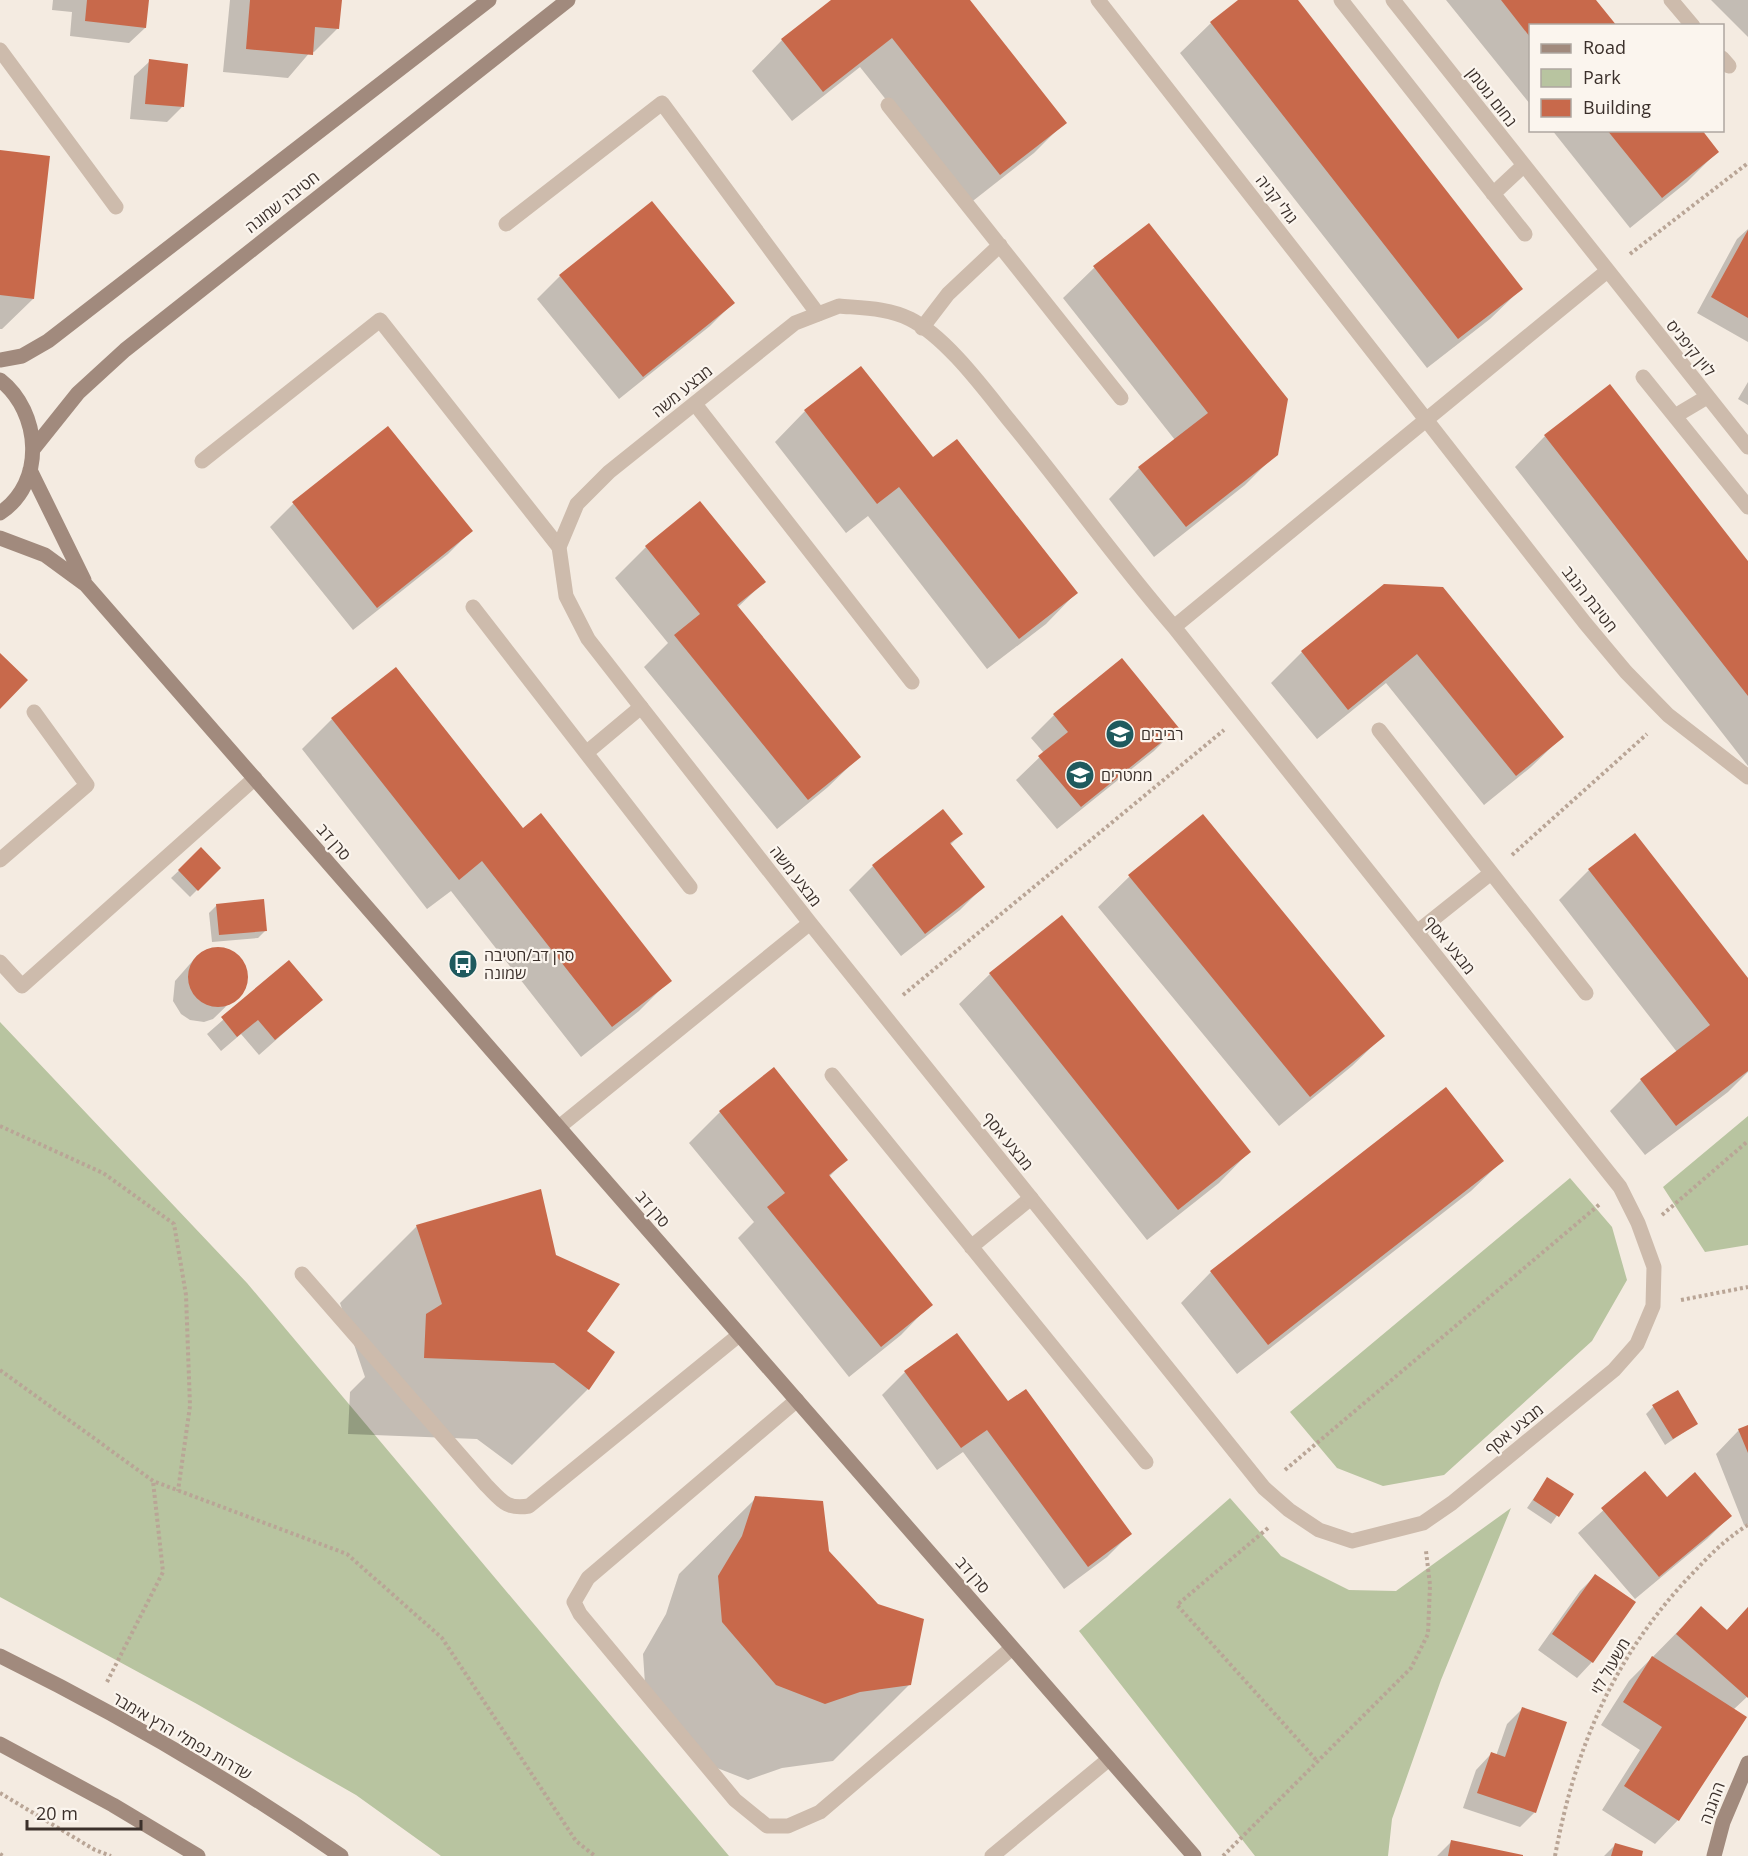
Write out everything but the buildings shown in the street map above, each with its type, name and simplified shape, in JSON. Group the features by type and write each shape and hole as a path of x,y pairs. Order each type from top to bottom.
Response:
{"street":[{"name":"חטיבה שמונה","path":"0,360 22,356 48,341 489,0"},
{"name":"חטיבה שמונה","path":"34,448 78,393 125,350 568,0"},
{"name":"גולי קניה","path":"1098,0 1427,420"},
{"path":"1341,0 1525,234"},
{"name":"נחום גוטמן","path":"1393,0 1606,272"},
{"path":"1671,0 1692,24"},
{"path":"0,50 116,207"},
{"path":"506,224 662,104 818,314"},
{"path":"888,105 1121,398"},
{"path":"1493,194 1523,166"},
{"path":"922,328 948,294 1000,245"},
{"path":"1174,627 1606,272"},
{"name":"לוין קיפניס","path":"1606,272 1748,447"},
{"name":"מבצע משה","path":"810,923 588,639 567,596 559,547 577,504 609,472 795,323 839,306 876,309 911,319 976,378 1081,509 1124,568 1174,627"},
{"path":"202,461 380,320 559,547"},
{"path":"1643,377 1748,507"},
{"path":"0,380 9,387 23,405 31,426 34,448 30,470 21,492 0,513"},
{"path":"1675,416 1707,397"},
{"path":"695,404 912,682"},
{"name":"חטיבת הנגב","path":"1427,420 1585,623 1626,672 1668,715 1748,777"},
{"name":"סרן דב","path":"30,470 86,585"},
{"name":"סרן דב","path":"0,538 45,555 86,585 1194,1856"},
{"path":"473,608 690,886"},
{"name":"מבצע אסף","path":"810,923 1264,1488 1289,1510 1319,1530 1352,1541 1423,1523 1452,1503 1614,1370 1637,1344 1653,1306 1654,1267 1620,1187 1174,627"},
{"path":"586,753 640,707"},
{"path":"0,860 87,785 34,712"},
{"path":"1379,730 1586,993"},
{"path":"0,962 22,986 255,778"},
{"path":"1417,932 1491,873"},
{"path":"559,1127 810,923"},
{"path":"832,1075 1146,1462"},
{"path":"971,1247 1031,1198"},
{"path":"302,1274 486,1485 500,1500 514,1509 529,1506 739,1335"},
{"path":"797,1400 588,1578 574,1602 579,1614 735,1800 767,1826 788,1826 820,1812 1012,1648"},
{"name":"שדרות נפתלי הרץ אימבר","path":"0,1656 96,1706 272,1809 341,1856"},
{"path":"0,1744 113,1805 198,1856"},
{"path":"992,1856 1109,1759"},
{"name":"ההגנה","path":"1714,1856 1723,1822 1748,1763"}],"path":[{"path":"1606,272 1748,163"},
{"path":"882,1012 1243,714"},
{"path":"1491,873 1668,715"},
{"path":"0,1126 103,1173 174,1224 186,1295 190,1406 178,1491"},
{"path":"1641,1233 1748,1141"},
{"path":"1264,1488 1620,1187"},
{"path":"1653,1306 1748,1287"},
{"path":"1,1369 153,1481 347,1554 442,1638 576,1840 595,1856"},
{"path":"96,1706 163,1572 153,1481"},
{"path":"1289,1510 1177,1605 1318,1762"},
{"path":"1223,1856 1411,1668 1428,1634 1430,1585 1423,1523"},
{"name":"משעול לוי","path":"1555,1856 1585,1744 1614,1675 1661,1607 1725,1539 1748,1525"},
{"path":"0,1793 95,1850 111,1856"}],"green space":[{"path":"0,1022 247,1283 729,1856 441,1856 356,1795 197,1704 0,1597"},
{"path":"1748,1116 1748,1245 1705,1252 1663,1187"},
{"path":"1570,1178 1612,1227 1627,1280 1592,1341 1444,1475 1383,1486 1337,1468 1290,1412"},
{"path":"1230,1498 1281,1556 1349,1590 1396,1591 1511,1508 1441,1680 1392,1819 1388,1856 1255,1856 1079,1631"}],"place":[{"name":"רביבים","path":"1120,734"},
{"name":"ממטרים","path":"1080,775"},
{"name":"סרן דב/חטיבה שמונה","path":"463,964"}]}
